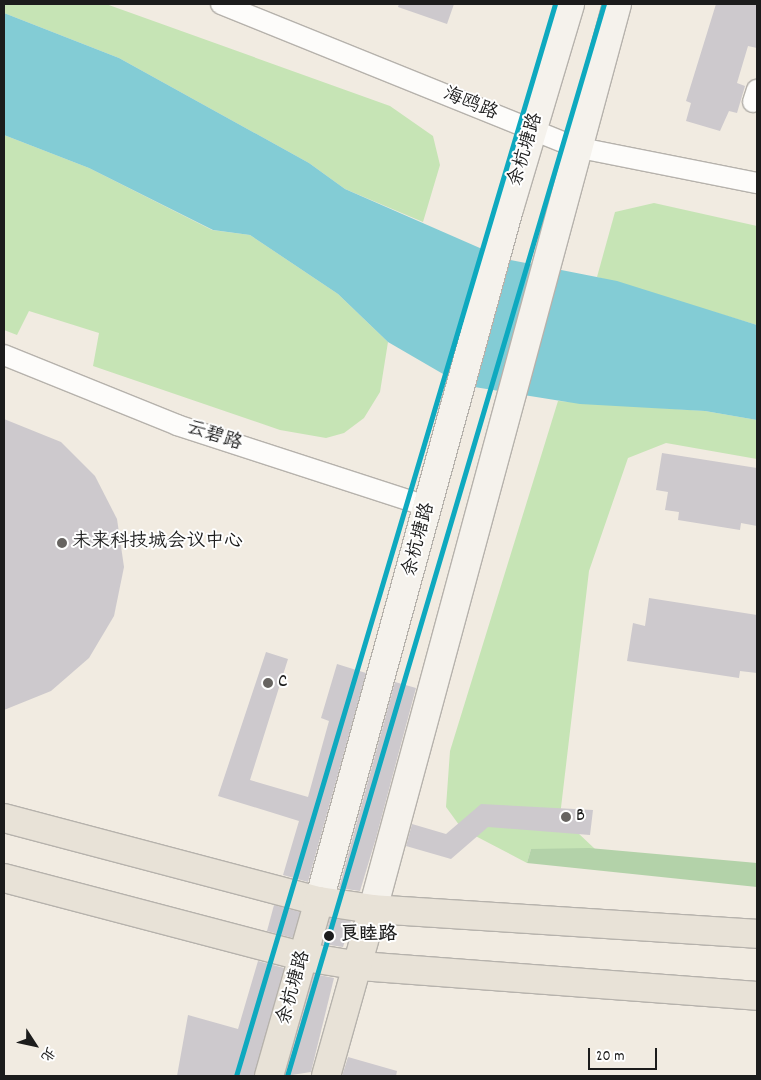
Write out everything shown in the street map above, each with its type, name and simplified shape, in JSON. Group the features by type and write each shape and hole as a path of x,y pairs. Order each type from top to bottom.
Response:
{"main road":[{"name":"余杭塘路","path":"269,1076 429,507 509,209 570,4"},
{"path":"326,1076 360,966 373,910 550,256 575,147 617,4"},
{"path":"4,818 319,901 373,910 757,934"},
{"path":"4,878 304,957 360,966 757,996"}],"street":[{"name":"海鸥路","path":"221,4 575,147 757,183"},
{"name":"云碧路","path":"4,354 178,424 429,507"}],"green space":[{"path":"4,4 106,4 390,106 433,136 440,165 423,222 345,189 309,163 119,58 4,13"},
{"path":"4,135 89,168 212,230 250,235 338,294 388,342 380,392 364,418 344,433 326,438 280,430 93,366 99,333 29,311 17,335 4,330"},
{"path":"654,203 757,226 757,325 597,277 615,212"},
{"path":"558,401 705,411 757,420 757,459 666,443 628,458 589,571 560,816 595,849 531,849 527,863 462,829 446,807 450,751"},
{"path":"589,848 757,863 757,887 527,863 531,849"}],"water":[{"path":"4,13 119,58 309,163 345,189 505,259 617,281 757,325 757,420 705,411 580,404 462,385 388,342 338,294 250,235 213,230 89,168 4,135"}],"building":[{"path":"399,4 454,4 447,24 398,7"},
{"path":"716,4 757,4 757,48 748,46 737,83 745,86 737,113 729,111 720,131 686,121 691,103 686,101"},
{"name":"未来科技城会议中心","path":"4,419 61,442 95,476 117,519 124,567 114,616 89,658 51,691 4,710"},
{"path":"662,453 757,468 757,526 741,523 740,530 678,520 679,512 665,510 668,492 656,490"},
{"path":"649,598 757,615 757,673 740,671 739,678 627,661 633,623 645,626"},
{"path":"266,652 288,659 250,780 308,797 329,721 321,718 337,664 366,673 308,882 283,875 299,821 218,796"},
{"path":"395,682 416,688 376,838 360,891 339,888"},
{"path":"481,804 593,810 590,835 488,827 451,859 406,846 412,824 446,834"},
{"path":"274,905 300,912 293,938 267,931"},
{"path":"330,918 351,921 343,947 323,944"},
{"path":"258,961 284,968 254,1076 177,1076 188,1015 238,1029"},
{"path":"314,974 334,978 311,1072 285,1076"},
{"path":"348,1057 397,1071 396,1076 342,1076"}],"transit line":[{"path":"236,1076 555,4"},
{"path":"287,1076 604,4"}],"place":[{"name":"未来科技城会议中心","path":"62,543"},
{"name":"C","path":"268,683"},
{"name":"B","path":"566,817"},
{"name":"良睦路","path":"329,936"}]}
